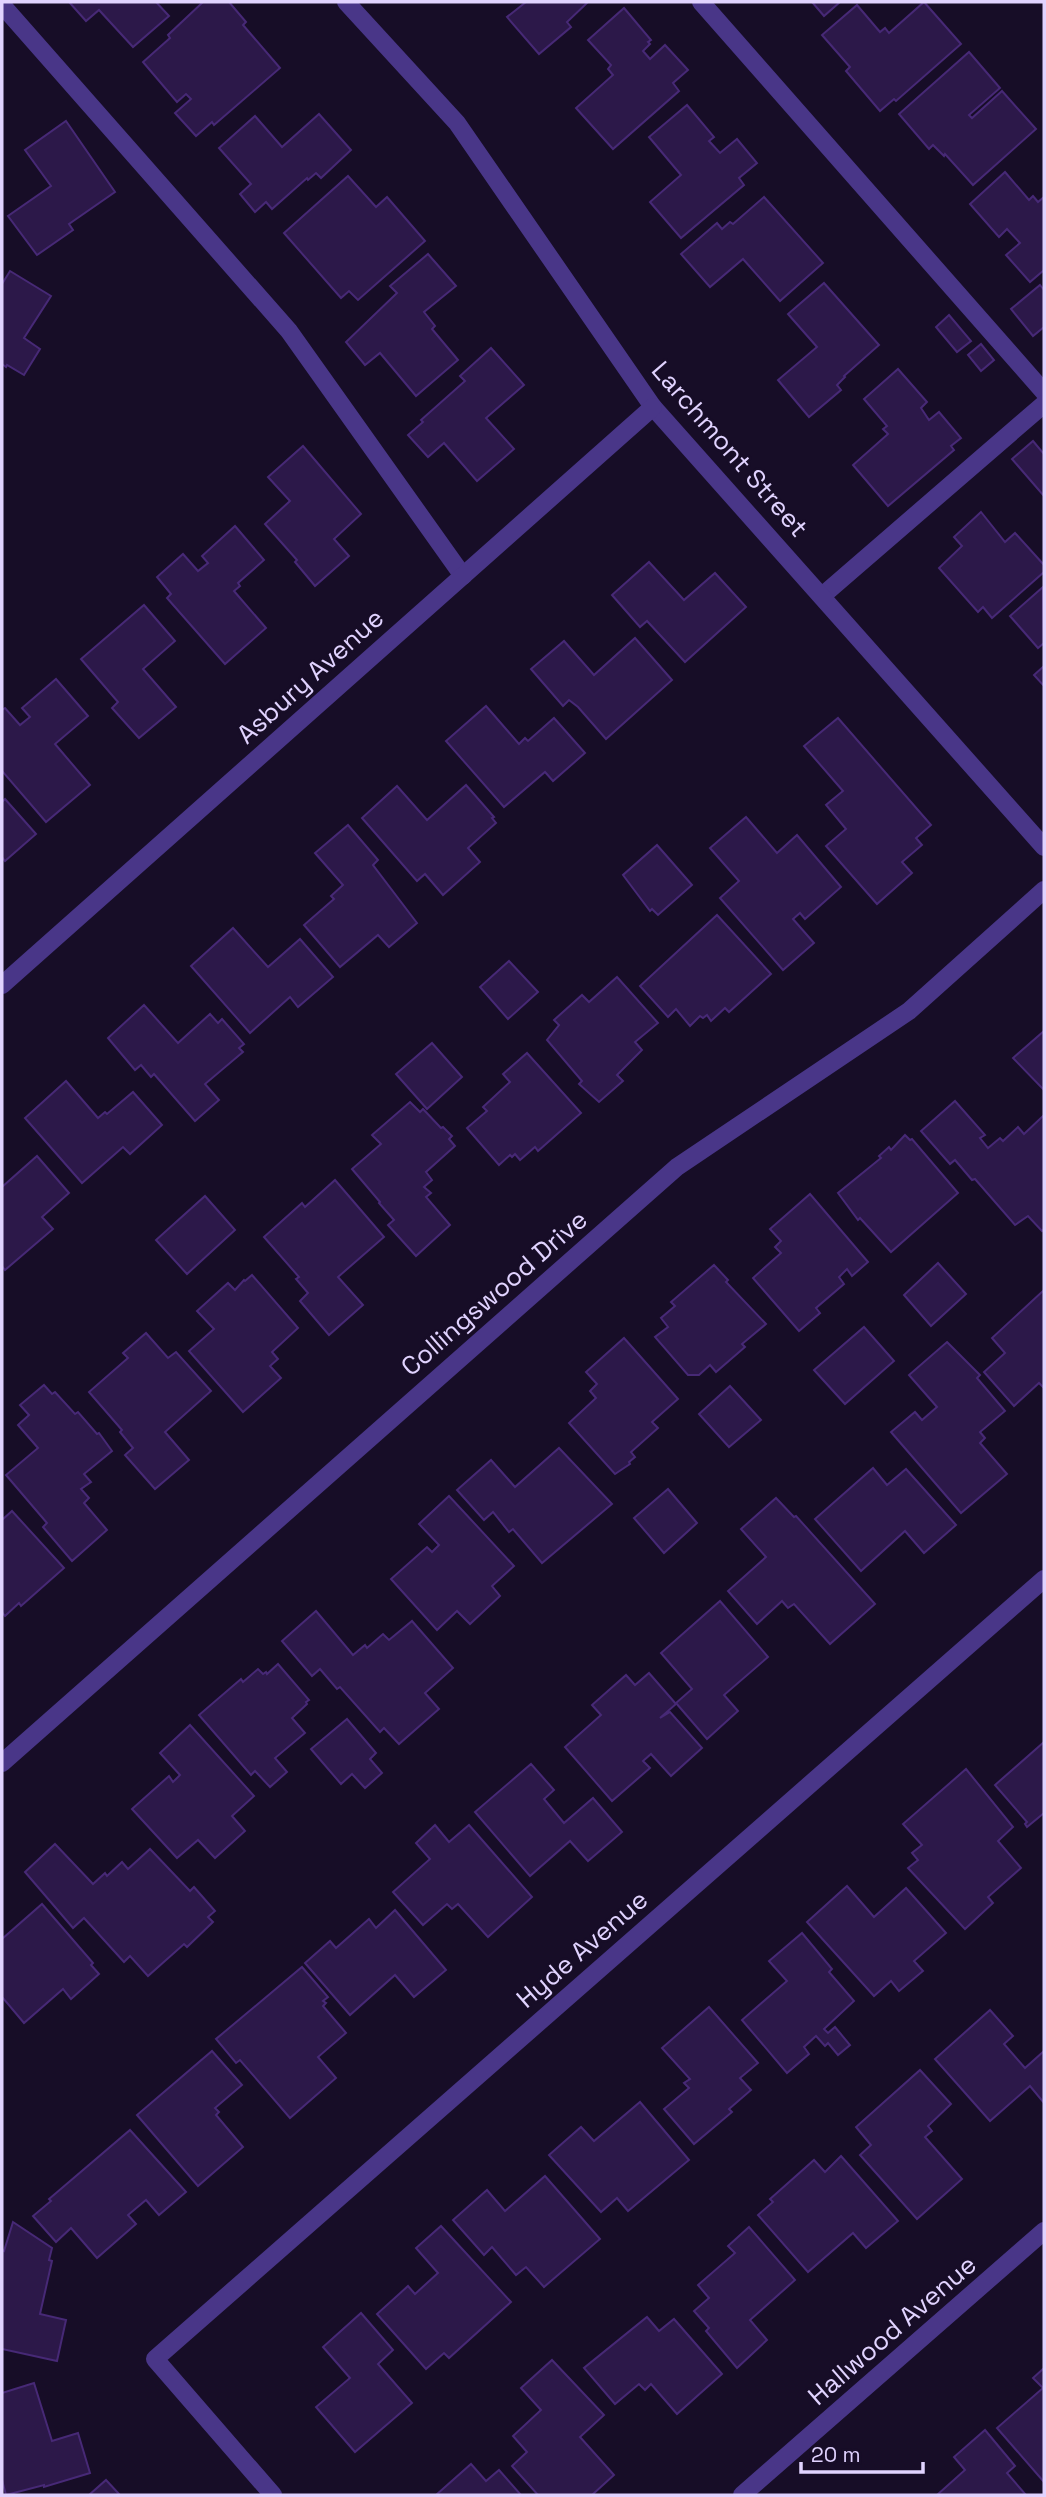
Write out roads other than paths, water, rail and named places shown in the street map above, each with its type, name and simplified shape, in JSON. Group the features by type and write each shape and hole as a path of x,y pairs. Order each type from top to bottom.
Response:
{"street":[{"name":"Larchmont Street","path":"346,2 457,123 653,407 1044,847"},
{"path":"701,2 1044,392"},
{"path":"2,5 289,331 463,576"},
{"path":"822,596 1044,404"},
{"name":"Asbury Avenue","path":"2,985 653,407"},
{"name":"Collingswood Drive","path":"2,1763 677,1167 909,1011 1044,890"},
{"name":"Hyde Avenue","path":"273,2495 155,2359 1044,1579"},
{"name":"Hallwood Avenue","path":"742,2495 1044,2231"}]}
